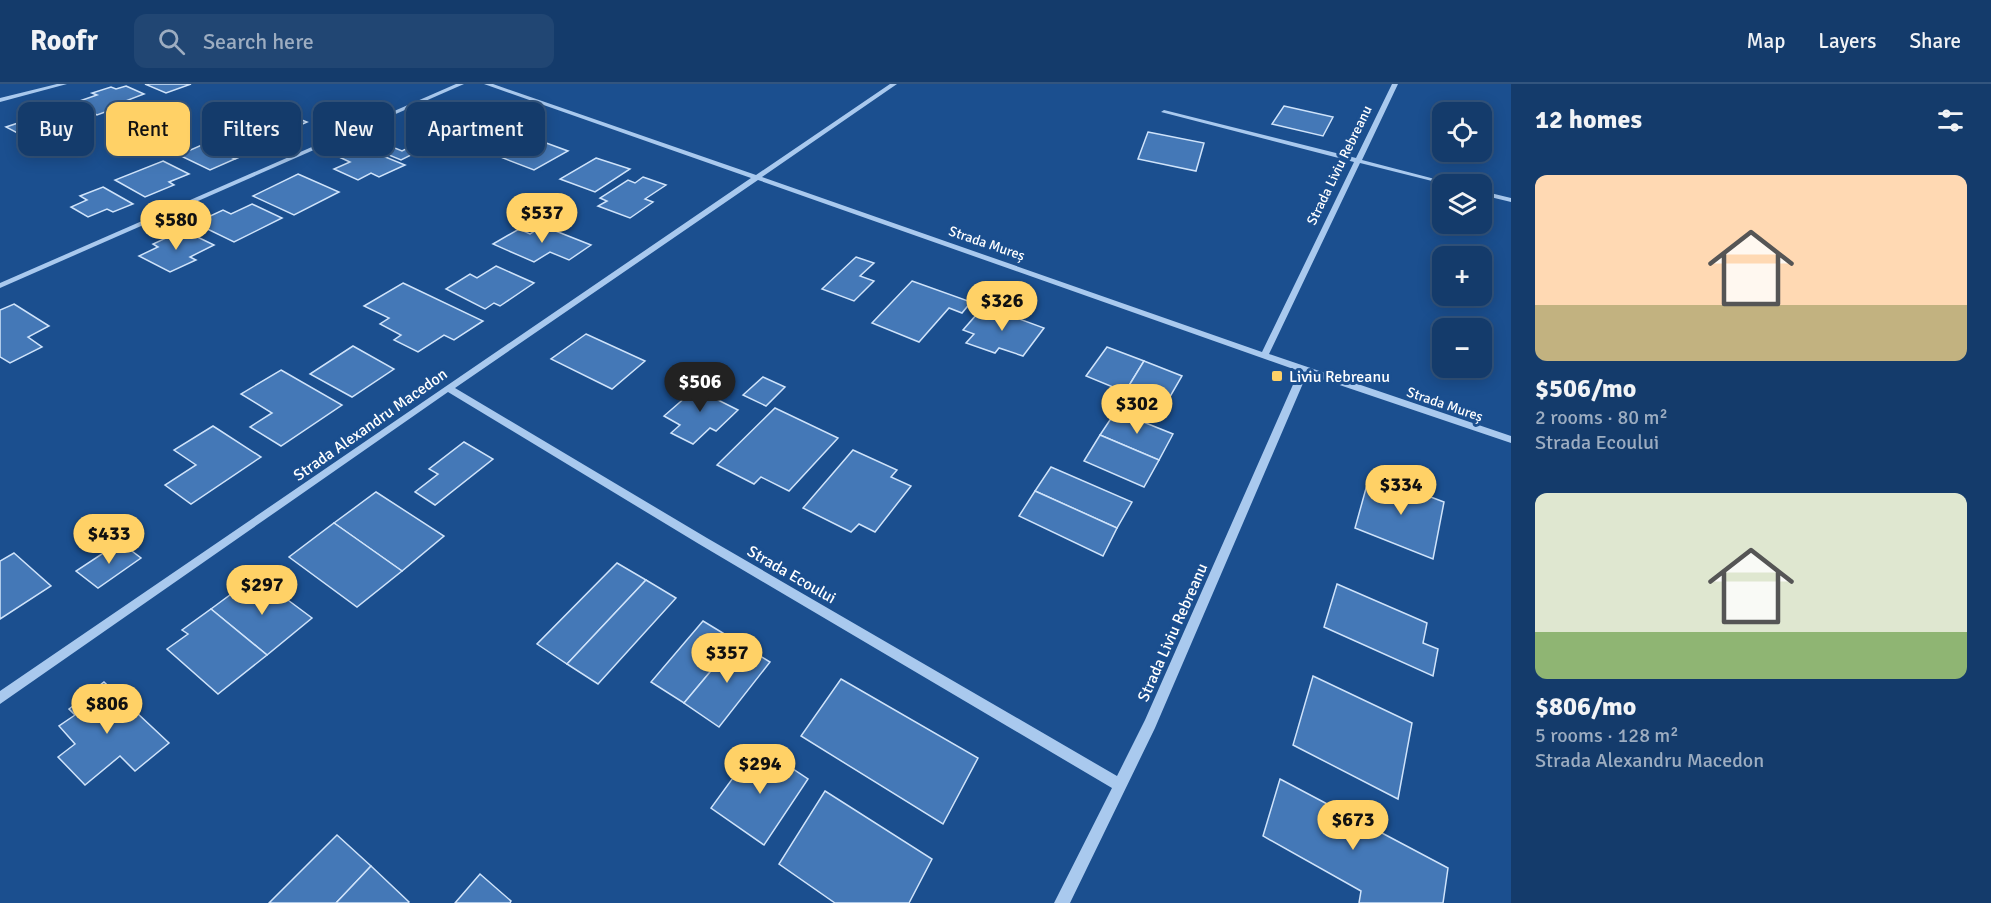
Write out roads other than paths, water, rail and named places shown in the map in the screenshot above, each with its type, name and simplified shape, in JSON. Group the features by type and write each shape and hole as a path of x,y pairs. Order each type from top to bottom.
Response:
{"street":[{"path":"0,100 64,84"},
{"path":"0,286 461,84"},
{"name":"Strada Mureș","path":"487,84 1304,370 1511,440"},
{"name":"Strada Alexandru Macedon","path":"0,698 448,388 894,84"},
{"name":"Strada Liviu Rebreanu","path":"1264,356 1395,84"},
{"path":"1164,112 1432,180"},
{"path":"1492,195 1511,200"},
{"name":"Strada Liviu Rebreanu","path":"1062,903 1150,724 1304,370"},
{"name":"Strada Ecoului","path":"448,388 723,553 1120,785"}],"place":[{"name":"Liviu Rebreanu","path":"1277,376"}]}
